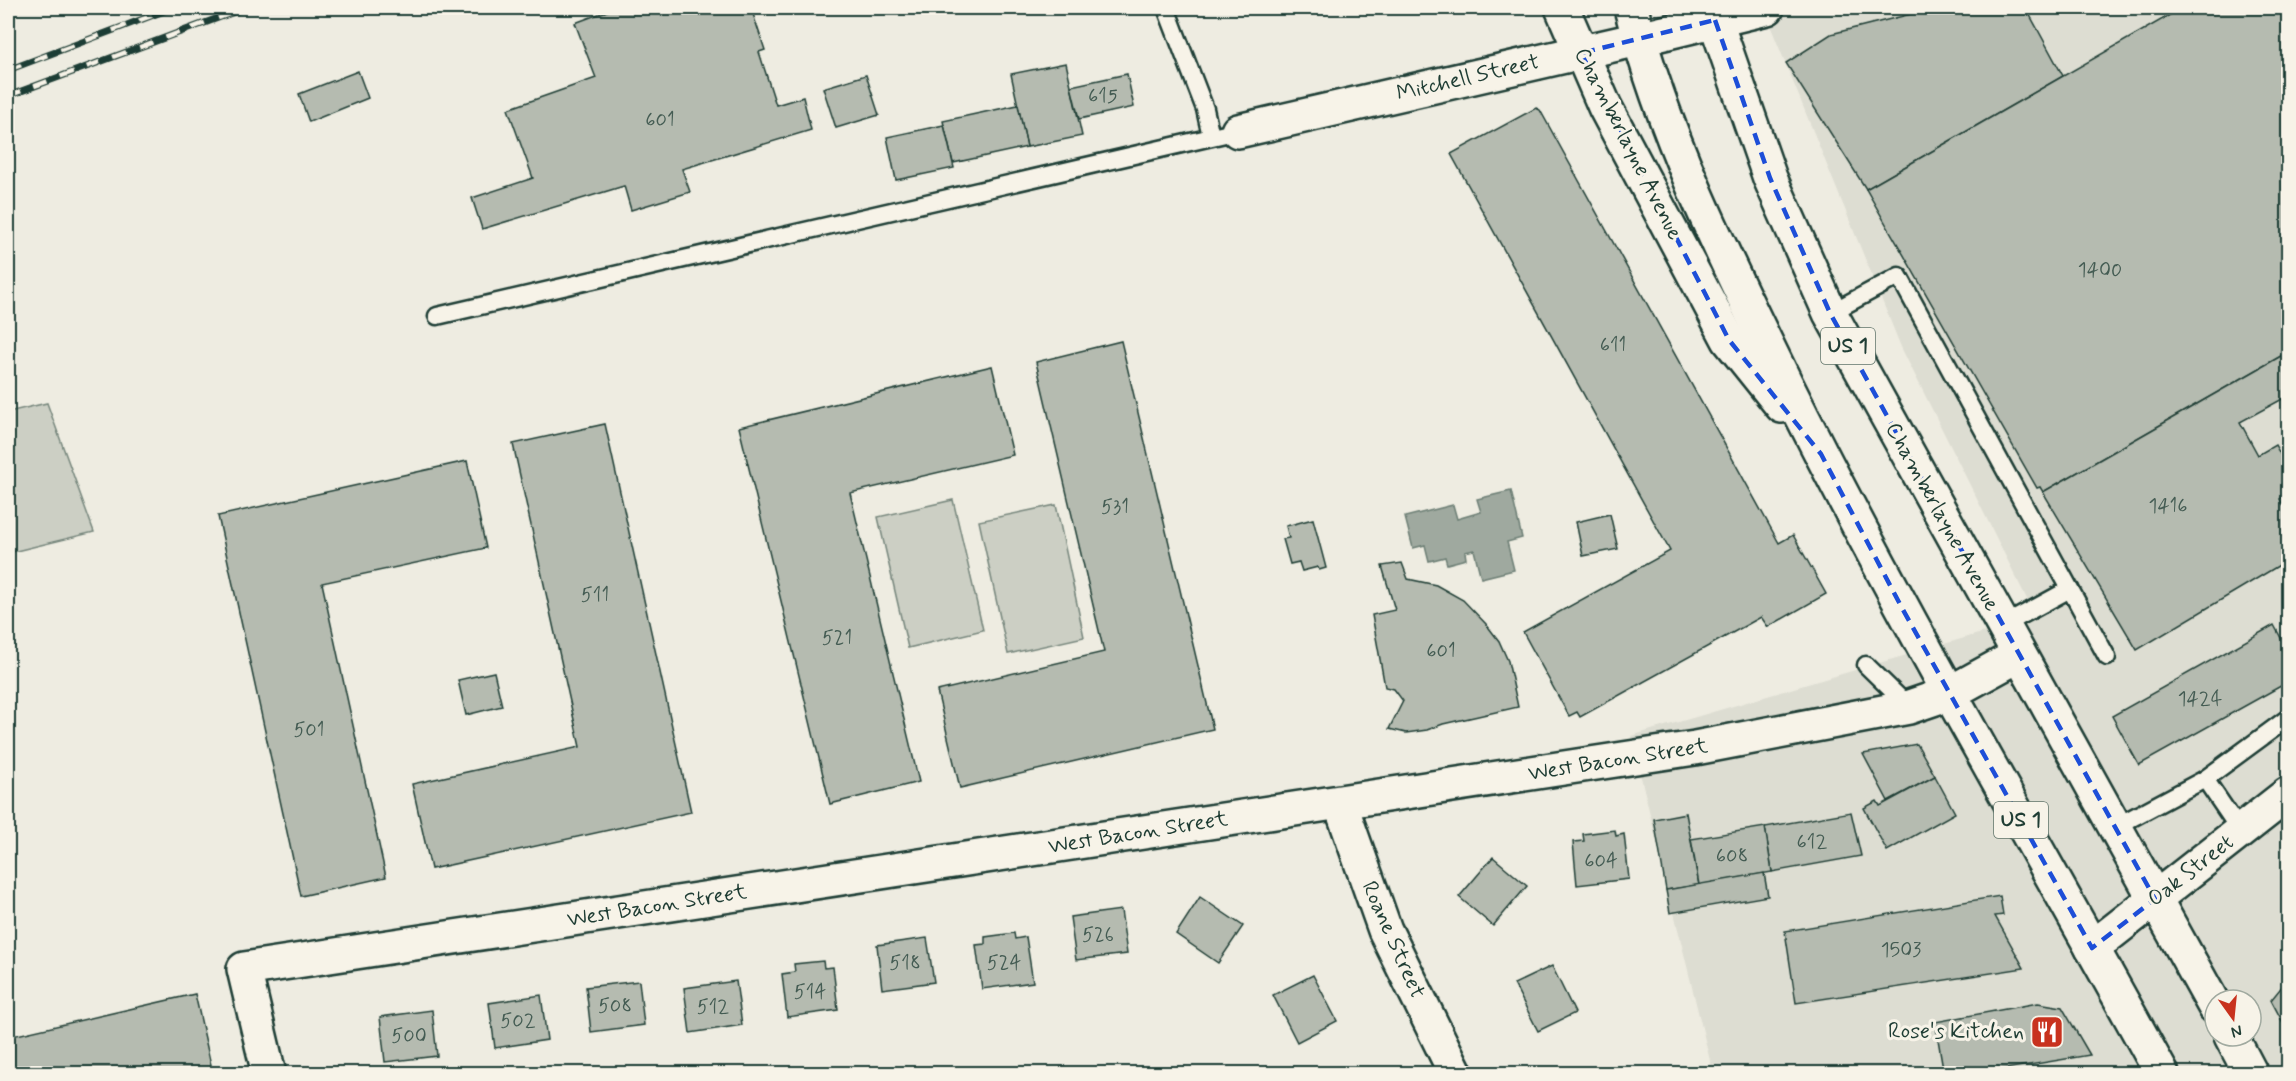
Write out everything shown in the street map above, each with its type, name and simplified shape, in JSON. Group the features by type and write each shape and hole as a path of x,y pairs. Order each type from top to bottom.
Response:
{"street":[{"name":"Chamberlayne Avenue","path":"1562,8 1605,107 1729,340 1821,454"},
{"name":"Chamberlayne Avenue","path":"1631,8 1674,143 1707,218 1821,454 1902,608 2162,1074"},
{"name":"Mitchell Street","path":"1225,133 1639,39 1713,14 1767,8"},
{"name":"Chamberlayne Avenue","path":"1713,14 1770,178 1830,314 2204,988"},
{"name":"West Bacon Street","path":"269,1074 244,969 1695,748 1909,707 1950,693 2019,655"},
{"name":"Oak Street","path":"2092,948 2289,794"},
{"name":"Roane Street","path":"1340,803 1385,930 1456,1074"},
{"path":"2237,1048 2251,1074"}],"lane":[{"path":"437,316 1225,133 1205,109 1166,8"},
{"path":"1830,314 1899,276 2107,657"},
{"path":"2002,626 2070,589"},
{"path":"1866,665 1909,707"},
{"path":"2115,827 2205,779 2289,718"},
{"path":"2205,779 2241,832"}],"highlighted area":[{"path":"1715,20 1770,178 1830,313 2155,899 2092,948 1902,608 1821,454 1729,340 1581,53"}],"shaded area":[{"path":"1772,8 2288,8 2288,1073 1713,1073 1631,736 2036,617 1901,347 1772,30"},
{"path":"47,403 94,532 8,553 8,412"},
{"path":"1511,491 1522,538 1507,542 1514,570 1481,578 1474,550 1465,552 1466,559 1447,564 1445,557 1429,561 1425,545 1413,548 1405,517 1453,505 1457,519 1481,512 1477,499"},
{"path":"953,500 983,630 908,648 878,517"},
{"path":"1056,505 1084,637 1008,654 979,521"}],"building":[{"path":"615,8 751,8 765,50 759,52 776,105 803,97 811,130 682,169 690,192 631,210 624,186 482,229 472,198 533,178 508,109 596,78 575,23"},
{"path":"1935,8 2026,8 2063,76 1866,189 1786,63 1831,34"},
{"path":"2182,8 2282,8 2288,18 2288,352 2043,492 2040,487 2037,488 1866,189"},
{"path":"1066,63 1082,136 1027,147 1011,74"},
{"path":"358,71 368,98 309,122 299,94"},
{"path":"1127,74 1134,107 1079,119 1071,86"},
{"path":"866,75 879,115 836,128 823,88"},
{"path":"1018,105 1027,147 953,163 943,121"},
{"path":"1536,108 1540,110 1779,543 1793,535 1826,594 1768,627 1761,617 1580,717 1577,712 1569,716 1523,632 1670,551 1451,154"},
{"path":"944,125 954,168 896,180 887,137"},
{"path":"1121,341 1213,729 960,788 937,691 1104,652 1036,362"},
{"path":"2288,352 2288,396 2240,422 2258,455 2275,445 2288,468 2288,494 2280,499 2288,513 2288,560 2137,650 2043,492"},
{"path":"992,366 1013,455 850,493 919,782 830,804 739,427"},
{"path":"605,424 691,812 431,869 412,784 580,747 513,444"},
{"path":"467,461 486,548 322,583 386,877 301,896 218,516"},
{"path":"1610,514 1618,549 1583,556 1576,522"},
{"path":"1313,519 1326,568 1319,570 1318,567 1302,571 1299,562 1290,564 1283,539 1289,538 1286,526"},
{"path":"1402,563 1408,579 1436,585 1463,600 1486,624 1499,641 1508,661 1518,707 1443,724 1427,730 1406,733 1389,729 1403,701 1394,689 1385,687 1372,615 1395,610 1382,566"},
{"path":"2274,625 2288,651 2288,682 2139,765 2112,716"},
{"path":"494,672 502,706 466,715 458,680"},
{"path":"1917,744 1935,776 1888,801 1863,754"},
{"path":"1935,776 1955,813 1887,851 1864,808 1877,801 1880,806"},
{"path":"1851,812 1861,856 1772,872 1765,827"},
{"path":"1686,813 1699,885 1666,890 1654,819"},
{"path":"1765,827 1772,872 1699,885 1691,839"},
{"path":"1615,830 1616,836 1624,834 1629,879 1577,885 1573,842 1584,841 1583,834"},
{"path":"1493,857 1527,886 1493,926 1459,897"},
{"path":"1764,873 1768,896 1670,913 1666,890"},
{"path":"2000,896 2003,915 1995,916 2024,968 1796,1003 1785,931"},
{"path":"1200,897 1243,926 1218,963 1176,934"},
{"path":"1121,910 1127,954 1076,960 1070,917"},
{"path":"1014,933 1015,939 1026,937 1033,982 982,989 976,945 985,944 985,937"},
{"path":"927,938 934,982 882,989 877,945"},
{"path":"823,961 824,968 833,967 838,1010 787,1017 782,974 795,972 794,964"},
{"path":"1552,966 1575,1013 1538,1031 1514,984"},
{"path":"1313,975 1337,1021 1297,1042 1273,995"},
{"path":"2288,979 2288,1032 2271,1000"},
{"path":"639,981 644,1025 591,1032 586,987"},
{"path":"736,981 742,1025 690,1033 684,988"},
{"path":"195,994 213,1074 8,1074 8,1037"},
{"path":"541,995 547,1040 495,1048 489,1003"},
{"path":"2038,1003 2062,1007 2090,1055 1975,1074 1944,1074 1935,1022"},
{"path":"432,1010 437,1056 385,1062 380,1017"}],"railway":[{"path":"8,70 172,8"},
{"path":"8,96 245,8"}],"place":[{"name":"Rose's Kitchen","path":"2047,1032"}]}
